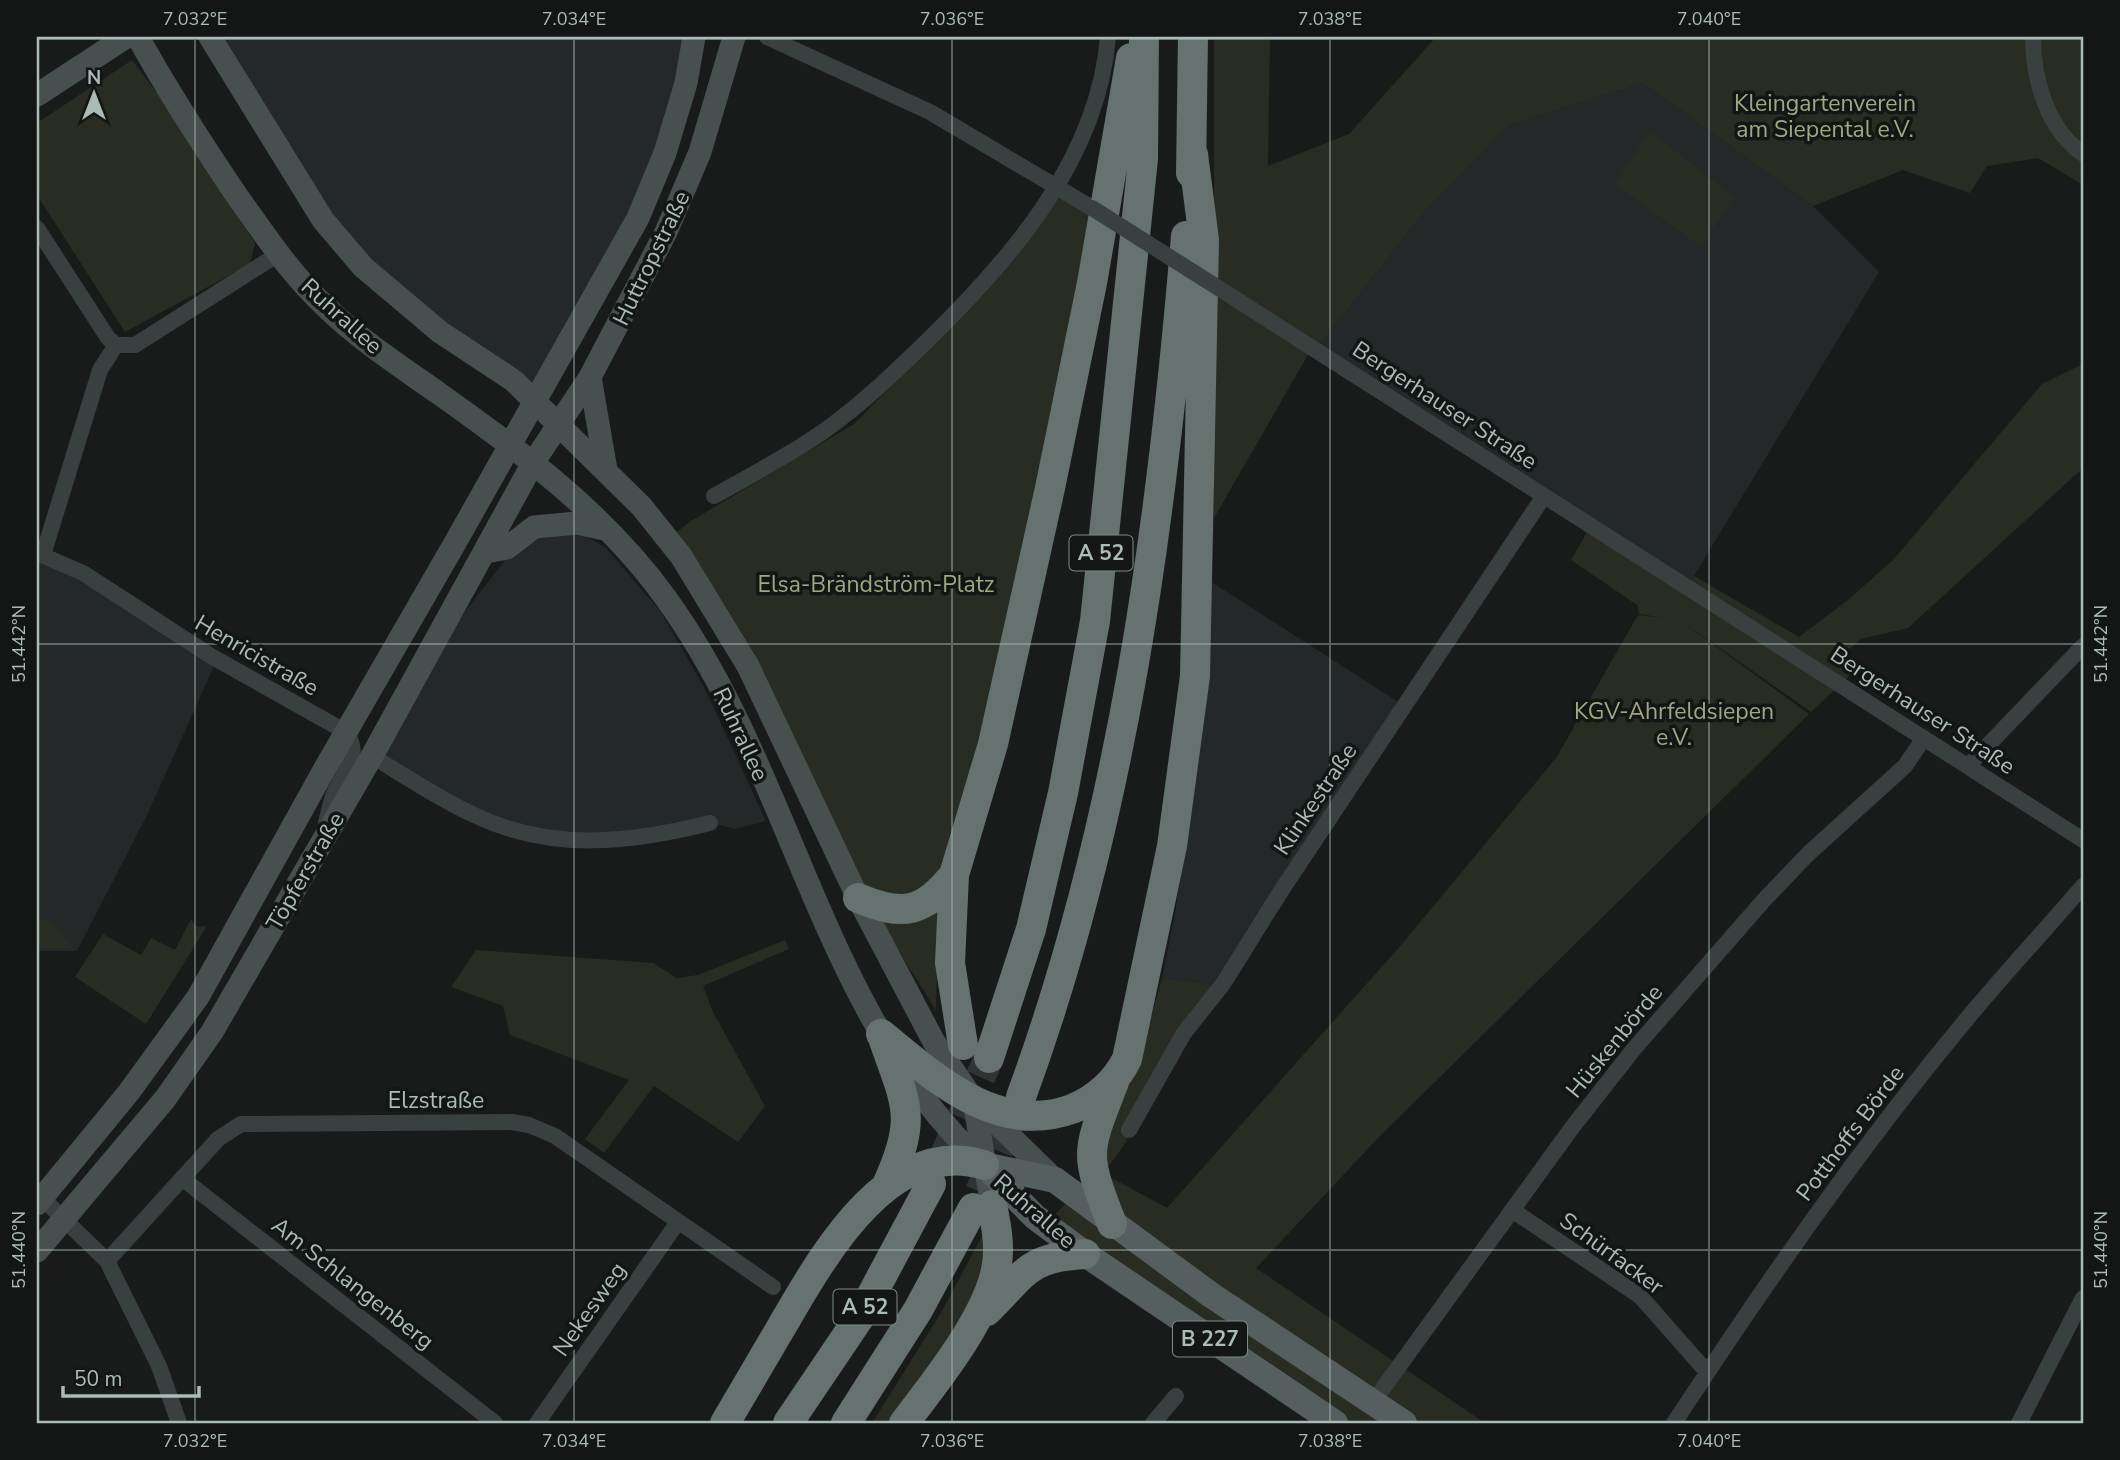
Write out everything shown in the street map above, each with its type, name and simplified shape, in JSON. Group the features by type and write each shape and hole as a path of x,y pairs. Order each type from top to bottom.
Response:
{"highway":[{"path":"948,1043 954,874 993,744 1050,488 1092,283 1135,37"},
{"name":"A 52","path":"989,1058 1034,915 1063,793 1095,621 1143,159 1144,37"},
{"name":"A 52","path":"1021,1097 1052,1010 1084,896 1124,712 1148,566 1175,368 1193,153 1193,37"},
{"path":"1112,1224 1093,1175 1090,1157 1093,1136 1116,1077 1126,1059 1134,1032 1172,846 1195,676 1204,240 1193,153"},
{"path":"858,898 878,906 911,910 936,897 954,874"},
{"path":"881,1034 937,1080 974,1101 1021,1116 1048,1115 1079,1106 1116,1077"},
{"path":"881,1034 905,1100 907,1124 904,1145 886,1187"},
{"path":"725,1423 821,1261 848,1224 886,1187 935,1165 965,1161 984,1166"},
{"name":"A 52","path":"788,1423 861,1315 931,1184"},
{"path":"904,1423 972,1326 990,1291 997,1269 998,1242 982,1206"},
{"name":"A 52","path":"846,1423 912,1322 982,1206"},
{"path":"972,1326 1033,1264 1055,1257 1084,1254"}],"main road":[{"path":"37,95 126,37"},
{"name":"Ruhrallee","path":"138,37 160,77 277,255 327,309 510,445 572,495 665,596 716,679 748,744 830,937 881,1034 934,1113 1035,1217 1084,1254 1335,1423"},
{"name":"Ruhrallee","path":"210,37 323,220 363,267 409,308 462,348 514,381 535,400 642,507 681,556 718,613 775,719 858,898 948,1043 974,1101 984,1166 982,1206"},
{"name":"Huttropstraße","path":"510,445 638,218 665,153 686,83 694,37"},
{"name":"Huttropstraße","path":"533,464 590,377 667,232 700,152 734,37"},
{"path":"590,377 606,470"},
{"name":"Töpferstraße","path":"39,1201 129,1093 198,998 510,445"},
{"name":"Töpferstraße","path":"37,1251 165,1098 212,1032 372,756 533,464"},
{"path":"486,552 507,548 534,527 577,523 604,529"},
{"name":"Ruhrallee","path":"974,1101 1055,1180 1112,1224 1211,1295 1404,1423"},
{"path":"984,1166 1055,1180"}],"street":[{"name":"Bergerhauser Straße","path":"766,37 930,112 1056,185 2083,840"},
{"path":"714,496 822,432 876,391 969,300 1006,259 1056,185 1088,119 1102,71 1108,37"},
{"path":"2033,37 2040,85 2049,111 2061,134 2083,154"},
{"path":"37,228 108,338 116,345 135,345 277,255"},
{"path":"40,554 100,370 116,345"},
{"name":"Klinkestraße","path":"1129,1130 1184,1033 1223,984 1280,891 1544,496"},
{"name":"Henricistraße","path":"40,554 83,573 211,656 346,732"},
{"path":"1968,766 2083,646"},
{"path":"318,849 334,794 353,758 353,743 346,732"},
{"name":"Hüskenbörde","path":"1373,1402 1512,1210 1633,1050 1808,854 1905,766 1924,738"},
{"path":"372,756 473,815 541,836 578,842 618,842 710,823"},
{"name":"Potthoffs Börde","path":"1674,1423 1799,1241 1906,1095 1970,1015 2083,886"},
{"name":"Elzstraße","path":"107,1261 218,1139 241,1124 512,1122 529,1125 555,1136 773,1287"},
{"name":"Am Schlangenberg","path":"183,1179 495,1423"},
{"path":"39,1201 65,1219 107,1261 155,1356 179,1423"},
{"name":"Schürfacker","path":"1512,1210 1640,1296 1707,1373"},
{"name":"Nekesweg","path":"537,1423 678,1222"},
{"path":"2019,1423 2083,1298"},
{"path":"1153,1423 1176,1396"}],"shaded area":[{"path":"211,37 692,37 663,152 534,398 363,267"},
{"path":"1643,83 1813,206 1879,272 1687,587 1320,344 1422,215 1509,125"},
{"path":"579,533 605,547 660,611 705,689 766,821 735,829 708,822 617,840 506,827 373,756 419,672 511,552 537,534"},
{"path":"37,555 216,662 147,815 77,951 37,951"},
{"path":"1210,581 1403,705 1220,985 1162,978 1175,914 1198,747"}],"green space":[{"name":"Kleingartenverein am Siepental e.V.","path":"1214,37 1270,37 1268,166 1349,134 1436,37 2083,37 2083,185 2038,158 1987,166 1970,193 1903,170 1813,206 1643,83 1509,125 1422,215 1320,344 1293,327 1313,346 1214,518"},
{"path":"132,60 176,118 255,243 250,264 125,332 37,195 37,123"},
{"path":"1650,131 1734,197 1701,247 1615,184"},
{"name":"Elsa-Brändström-Platz","path":"1057,187 1102,216 986,761 940,875 936,1010 855,882 673,535 691,521 854,424 987,288"},
{"name":"KGV-Ahrfeldsiepen e.V.","path":"2083,364 2083,468 1908,628 1861,639 1838,659 1856,670 1811,712 1677,618 1809,714 1381,1135 1256,1268 1485,1423 1338,1423 1051,1219 1097,1170 1167,1208 1402,944 1556,758 1638,615 1666,618 1639,614 1637,605 1571,560 1590,527 1686,588 1694,576 1799,637 1848,600 1894,559 2042,384"},
{"path":"37,917 52,923 75,949 37,948"},
{"path":"191,919 197,927 207,926 146,1024 75,977 103,934 141,955 151,938 175,950"},
{"path":"785,940 789,949 703,986 712,1010 765,1106 738,1142 654,1086 604,1153 585,1139 629,1080 510,1035 503,1006 451,987 476,950 653,963 677,978 698,975"},
{"path":"1162,978 1220,985 1127,1129 1127,1141 1108,1167 1102,1144 1140,1056"},
{"path":"983,1234 990,1238 973,1305 891,1423 872,1423 942,1311"}],"tunnel":[{"path":"943,1159 989,1058"},
{"path":"980,1192 1017,1106"}]}
